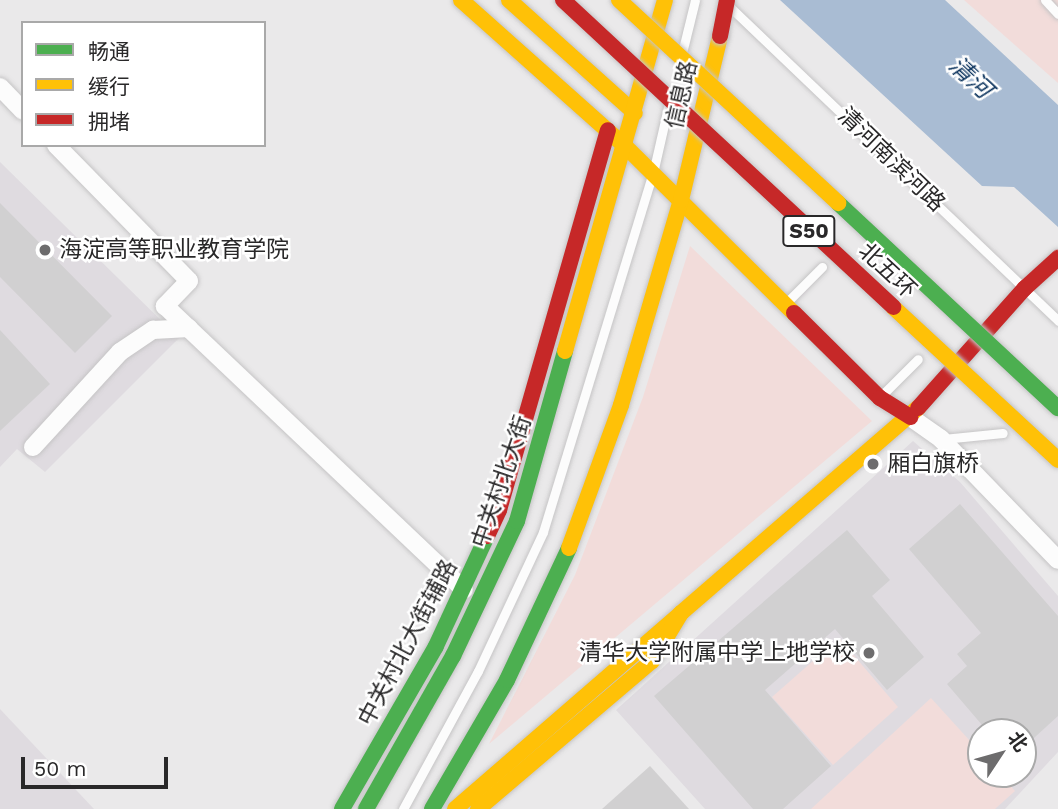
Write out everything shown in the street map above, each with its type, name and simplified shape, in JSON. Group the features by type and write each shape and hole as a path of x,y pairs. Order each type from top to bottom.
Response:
{"main road":[{"path":"461,0 626,147 880,398 910,417"},
{"path":"509,0 635,113"},
{"name":"北五环","path":"563,0 1058,460"},
{"name":"北五环","path":"619,0 1058,408"},
{"name":"信息路","path":"626,147 665,0"},
{"name":"信息路","path":"681,200 720,36 725,0"},
{"name":"中关村北大街辅路","path":"342,809 464,590 499,510 608,130"},
{"name":"中关村北大街","path":"366,809 453,656 517,521 626,147"},
{"path":"432,809 507,680 571,542 621,405 681,200"},
{"path":"455,809 910,417 1025,288 1055,261"},
{"path":"478,809 652,661 681,613"}],"street":[{"path":"0,88 21,109"},
{"path":"58,147 189,281 165,306 464,590"},
{"path":"33,447 120,352 153,330 190,328"},
{"path":"910,417 941,439 1058,560"}],"lane":[{"name":"清河南滨河路","path":"725,0 1058,321"},
{"path":"1045,0 1058,14"},
{"name":"信息路","path":"677,71 694,5"},
{"name":"信息路","path":"653,173 674,83"},
{"path":"403,809 478,671 543,532 653,173"},
{"path":"784,304 821,267"},
{"path":"880,398 918,359"},
{"path":"941,439 1003,433"}],"shaded area":[{"path":"964,0 1058,0 1058,83"},
{"name":"海淀高等职业教育学院","path":"0,162 179,338 45,472 17,449 0,467"},
{"path":"690,246 872,421 489,744 575,575 643,397"},
{"name":"清华大学附属中学上地学校","path":"913,441 960,482 1058,596 1058,752 1037,775 1037,718 967,718 967,788 1025,788 1005,809 705,809 616,710"},
{"path":"839,638 898,707 833,765 772,697"},
{"path":"931,698 967,738 967,788 1012,788 1015,791 995,809 811,809"},
{"path":"0,709 94,809 0,809"}],"water":[{"name":"清河","path":"780,0 945,0 1058,105 1058,227 1014,187 982,186"}],"building":[{"path":"0,203 112,316 75,353 0,277"},
{"path":"0,330 50,384 0,431"},
{"path":"960,504 1058,616 1058,716 1037,735 1037,718 976,718 947,684 967,666 957,654 981,633 909,549"},
{"path":"847,530 890,580 872,596 924,657 887,690 835,629 765,690 831,766 783,809 753,809 654,696"},
{"path":"650,766 689,809 602,809"}],"traffic: fast":[{"path":"838,203 1058,408"},
{"path":"366,809 453,656 517,521 565,351"},
{"path":"342,809 436,646 487,536"},
{"path":"432,809 507,680 569,548"}],"traffic: slow":[{"path":"461,0 626,147 794,313"},
{"path":"509,0 635,113"},
{"path":"619,0 838,203"},
{"path":"565,351 665,0"},
{"path":"569,548 621,405 681,200 720,36"},
{"path":"893,307 1058,460"},
{"path":"478,809 652,661 681,613 918,408"},
{"path":"455,809 681,613"}],"traffic: jam":[{"path":"563,0 893,307"},
{"path":"720,36 727,0"},
{"path":"487,536 499,510 608,130"},
{"path":"918,408 1025,288 1058,258"},
{"path":"794,313 880,398 910,417"}],"place":[{"name":"海淀高等职业教育学院","path":"45,250"},
{"name":"厢白旗桥","path":"873,464"},
{"name":"清华大学附属中学上地学校","path":"869,653"}]}
